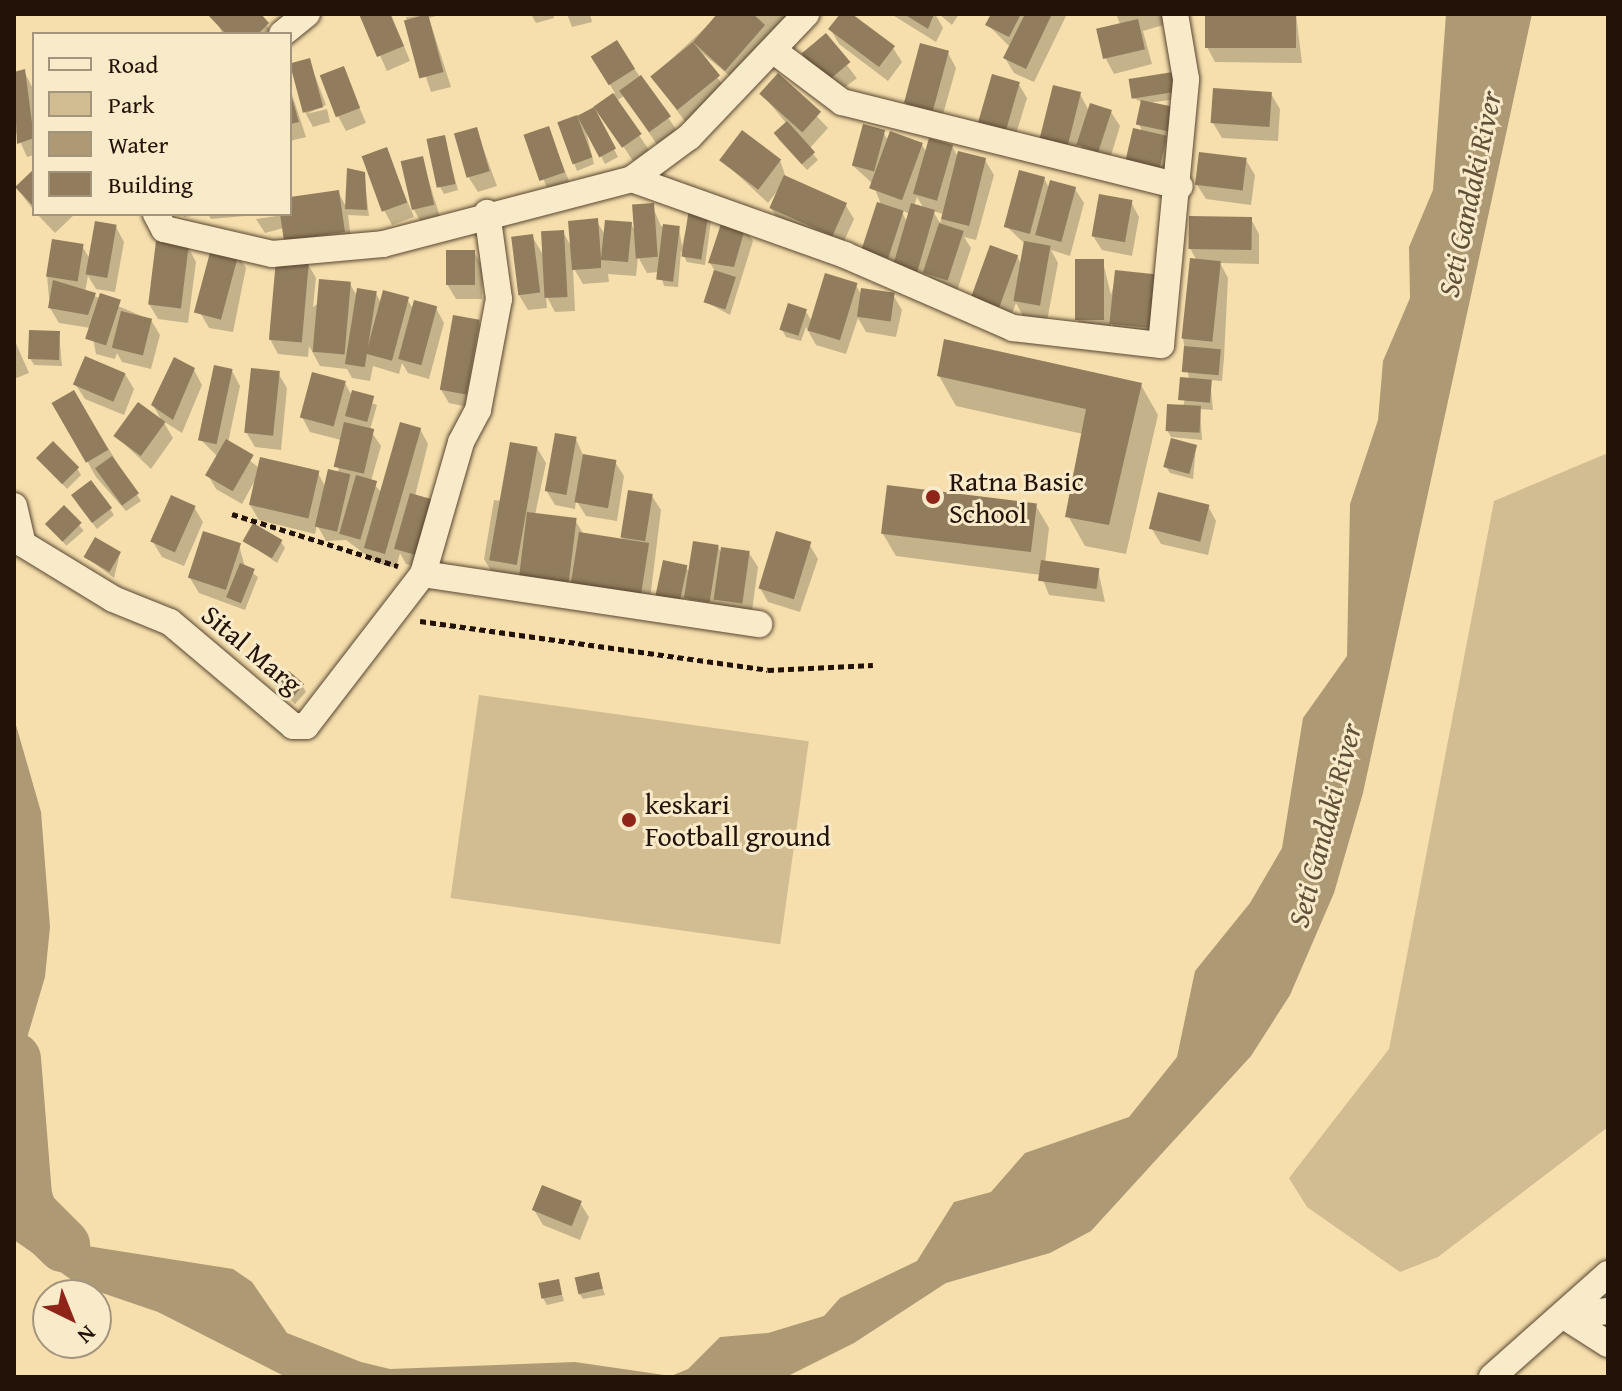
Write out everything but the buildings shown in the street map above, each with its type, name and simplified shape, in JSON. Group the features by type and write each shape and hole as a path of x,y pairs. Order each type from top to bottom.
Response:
{"street":[{"path":"284,32 307,14"},
{"path":"157,216 164,229 272,254 383,244 487,213 632,179 689,137 806,14"},
{"path":"632,179 845,255 1013,328 1161,345 1180,186 1186,79 1175,14"},
{"path":"774,51 842,102 1180,186"},
{"path":"487,213 499,299 478,410 461,442 423,574 759,624"},
{"name":"Sital Marg","path":"14,506 23,544 113,599 170,622 293,726 306,726 423,574"},
{"path":"1492,1377 1608,1274"},
{"path":"1564,1316 1608,1311"},
{"path":"1564,1316 1608,1344"}],"path":[{"path":"232,514 423,574 420,623 768,670 873,665"}],"green space":[{"path":"1608,453 1608,1127 1438,1257 1400,1272 1307,1207 1289,1178 1389,1049 1494,501"},
{"name":"keskari Football ground","path":"479,695 809,741 780,944 450,898"}],"water":[{"path":"1446,14 1532,14 1363,793 1334,893 1290,995 1251,1056 1091,1231 1050,1253 946,1283 854,1343 786,1377 286,1377 158,1312 112,1296 112,1279 70,1279 14,1240 14,1167 44,1215 87,1246 233,1269 252,1282 287,1333 361,1362 390,1369 575,1362 671,1376 688,1369 720,1337 768,1333 824,1316 840,1298 917,1261 954,1202 991,1192 1025,1153 1129,1117 1177,1057 1195,971 1250,903 1282,848 1303,718 1347,656 1350,504 1378,420 1383,361 1410,298 1409,247 1433,190"},
{"path":"14,718 41,812 50,927 45,977 14,1082"}],"waterway":[{"name":"Seti Gandaki River","path":"14,1059 25,1196 30,1212 63,1245"}],"place":[{"name":"Ratna Basic School","path":"933,497"},
{"name":"keskari Football ground","path":"629,820"}]}
